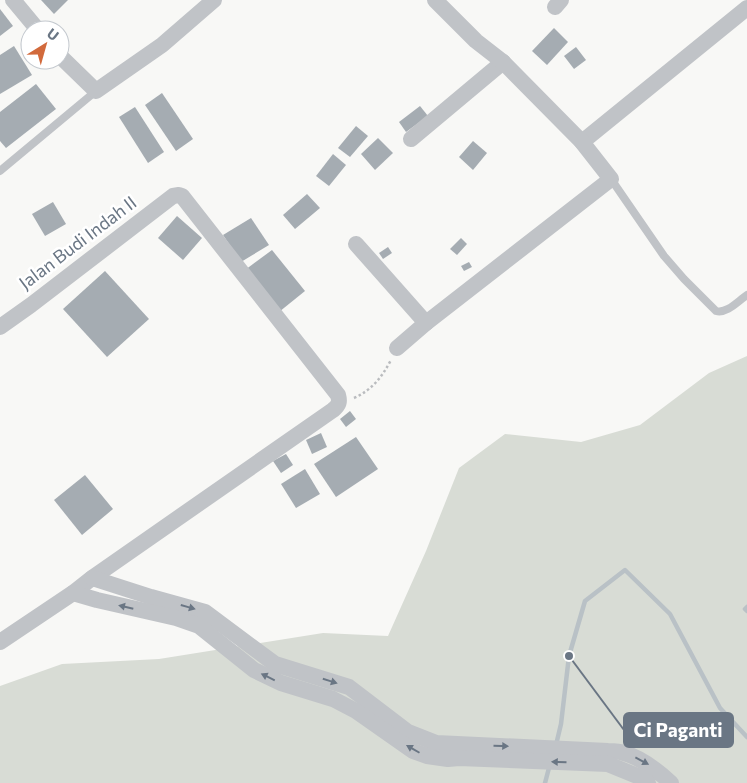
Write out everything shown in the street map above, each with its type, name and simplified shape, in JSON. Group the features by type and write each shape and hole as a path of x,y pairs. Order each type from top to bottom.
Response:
{"street":[{"path":"13,0 30,20"},
{"path":"70,66 96,91 162,45 214,0"},
{"path":"397,348 426,323 611,179 582,142 503,62 476,41 434,0"},
{"path":"582,142 747,8"},
{"path":"411,139 503,62"},
{"name":"Jalan Budi Indah II","path":"0,327 173,196 179,195 182,196 338,395 339,403"},
{"path":"356,244 426,323"},
{"path":"0,642 73,593 333,410 339,403"},
{"path":"92,578 204,612 276,664 349,687 408,732 456,751 608,757 623,752 652,767 671,783"},
{"path":"73,593 176,618 199,626 254,670 281,684 333,699 356,711 413,751 427,756 448,759 456,751"},
{"path":"608,757 648,783"}],"lane":[{"path":"0,171 96,91"},
{"path":"611,179 664,256 716,311 723,312 747,295"}],"path":[{"path":"339,403 371,389 383,375 397,348"}],"shaded area":[{"path":"747,356 747,783 0,783 0,686 62,664 159,659 323,633 388,636 426,551 459,468 505,434 581,442 640,425 709,373"}],"building":[{"path":"41,0 68,0 54,14"},
{"path":"0,9 13,26 0,36"},
{"path":"554,28 568,42 547,65 532,51"},
{"path":"14,46 20,56 20,70 29,70 32,75 0,94 0,55"},
{"path":"576,47 586,60 574,69 564,56"},
{"path":"36,84 56,109 6,148 0,141 0,112"},
{"path":"162,93 193,139 176,151 145,105"},
{"path":"420,106 428,116 406,132 399,122"},
{"path":"135,107 164,152 148,163 119,117"},
{"path":"356,126 368,136 350,157 338,148"},
{"path":"378,138 393,153 375,170 361,154"},
{"path":"473,141 487,153 473,170 459,157"},
{"path":"333,154 346,165 329,186 316,176"},
{"path":"307,194 320,208 295,229 283,215"},
{"path":"53,202 66,224 45,236 32,214"},
{"path":"177,216 202,238 183,260 158,238"},
{"path":"251,218 269,245 241,262 223,235"},
{"path":"461,238 467,244 457,255 450,249"},
{"path":"388,247 392,253 383,259 379,253"},
{"path":"272,250 305,291 279,312 245,270"},
{"path":"469,262 472,267 464,271 461,266"},
{"path":"105,271 149,319 107,357 63,309"},
{"path":"350,411 356,419 346,427 340,419"},
{"path":"321,433 327,447 312,454 306,440"},
{"path":"356,437 378,469 336,497 314,464"},
{"path":"286,454 293,465 281,473 273,461"},
{"path":"305,469 320,494 296,508 281,484"},
{"path":"85,475 113,509 82,535 54,500"}],"waterway":[{"path":"556,745 561,724 569,656 585,601 625,570 670,614 720,708 747,737"},
{"path":"747,607 745,609 747,611"},
{"path":"545,783 550,764"}],"place":[{"name":"Ci Paganti","path":"569,656"}]}
